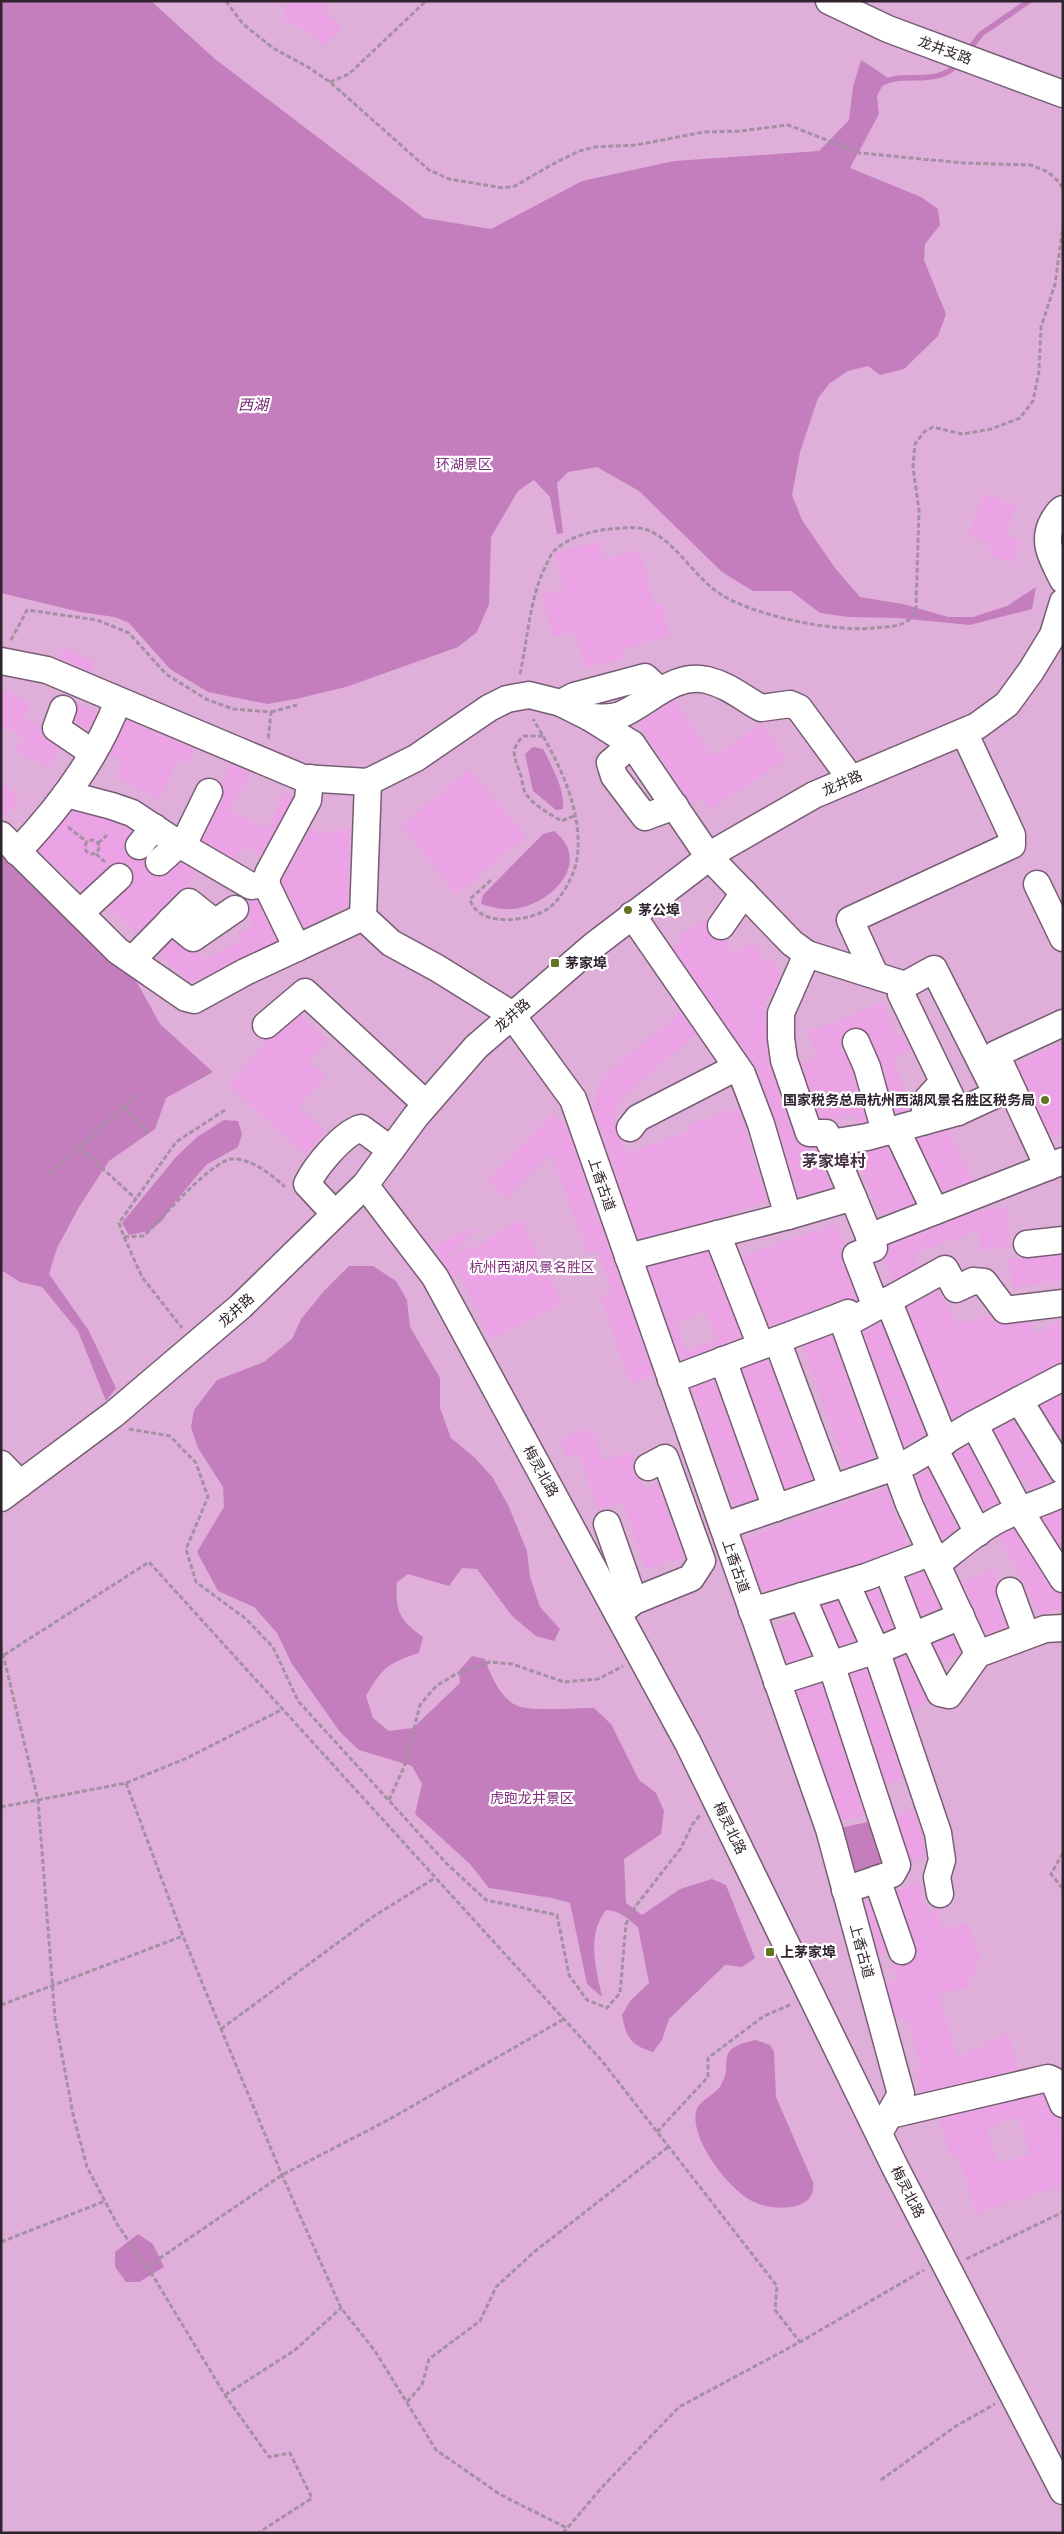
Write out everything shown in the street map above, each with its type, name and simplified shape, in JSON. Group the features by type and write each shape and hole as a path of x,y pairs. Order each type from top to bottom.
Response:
{"street":[{"name":"龙井支路","path":"829,1 888,29 1063,94"},
{"path":"1063,509 1058,511 1048,530 1048,551 1063,580"},
{"name":"龙井路","path":"11,1491 114,1414 242,1306 366,1185 426,1104 476,1047 511,1014 632,915 709,857 814,795 978,726 1007,704 1058,633 1063,602"},
{"path":"6,652 303,778 368,782 416,758 489,708 522,697 561,703 589,717 632,744 709,857 792,943 807,954 905,985"},
{"path":"561,703 574,696 645,677 659,690"},
{"path":"589,717 617,716 631,710 659,690 696,678 729,688 761,708 790,704 799,708 851,779"},
{"path":"118,701 93,753 45,823 9,844 118,950 186,998 194,1000 245,972 363,917"},
{"path":"63,709 56,728 93,753"},
{"path":"875,975 850,920 1012,844 1012,835 964,732"},
{"path":"296,948 266,884 268,874 308,800 310,778"},
{"path":"368,782 363,917 391,943 437,968 511,1014"},
{"path":"159,862 186,839 209,792"},
{"path":"66,794 132,813 146,837 179,844 251,886 266,884"},
{"path":"80,913 119,878"},
{"path":"1038,884 1063,938"},
{"path":"721,926 744,894"},
{"path":"132,960 189,902 224,916"},
{"path":"632,915 737,1067 761,1124 788,1216"},
{"path":"807,954 781,1013 784,1060 809,1133 826,1133 874,1248 856,1255 882,1304 978,1533"},
{"path":"830,1143 891,1130 958,1112 997,1094 934,969 905,985 902,994 958,1112"},
{"path":"266,1025 305,992 426,1104"},
{"name":"上香古道","path":"511,1014 573,1099 829,1829 901,2094 884,2124"},
{"path":"869,1237 1055,1164 996,1054 1063,1024"},
{"path":"856,1042 891,1130 935,1211"},
{"path":"630,1128 638,1118 737,1067"},
{"path":"925,1121 925,1102 943,1082"},
{"path":"336,1214 307,1184 313,1173 350,1131 361,1128 391,1150"},
{"name":"梅灵北路","path":"366,1185 436,1277 626,1607 641,1657 714,1796 812,1996 884,2124 945,2264 1063,2491"},
{"path":"628,1257 788,1216 853,1197"},
{"path":"717,1234 769,1343 832,1488"},
{"path":"1027,1244 1063,1240"},
{"path":"672,1380 848,1313 851,1321 945,1269 956,1289 974,1281 984,1282 992,1290 1005,1310 1063,1304"},
{"path":"841,1316 909,1504 978,1654"},
{"path":"724,1360 776,1508"},
{"path":"723,1526 896,1466 940,1445 974,1424 1063,1377"},
{"path":"1019,1400 1063,1471"},
{"path":"974,1424 1020,1511 1063,1579"},
{"path":"607,1524 626,1607 691,1578 702,1561 665,1458 648,1467"},
{"path":"1,1464 11,1491"},
{"path":"752,1611 887,1569 934,1558 1007,1515 1063,1493"},
{"path":"887,1569 913,1636 940,1693 949,1695 978,1654 1045,1629 1063,1628"},
{"path":"846,1583 876,1650 938,1833 942,1860 937,1877 940,1894"},
{"path":"1010,1591 1026,1635"},
{"path":"802,1596 831,1664 897,1865 892,1874 845,1890"},
{"path":"777,1682 876,1650 961,1616"},
{"path":"877,1879 902,1951"},
{"path":"884,2124 1048,2078 1053,2080 1063,2104"}],"path":[{"path":"226,1 243,24 273,48 308,67 330,82 429,170 448,179 502,188 515,186 579,151 595,147 636,145 704,132 740,131 788,125 836,142 860,153 963,163 1031,164 1048,172 1060,183 1063,191"},
{"path":"330,82 348,74 426,1"},
{"path":"491,880 470,899 472,909 479,915 517,920 549,908 572,876 577,860 576,815 558,766 544,736 530,714 527,703 522,697 537,584 553,552 569,540 599,530 648,529 666,542 710,586 726,598 756,611 840,630 872,628 910,622 916,607 919,510 913,467 916,444 924,432 933,427 962,434 991,429 1020,418 1032,401 1039,371 1042,328 1055,284 1063,226"},
{"path":"6,652 27,610 97,620 129,632 166,674 206,699 233,709 272,712 296,705"},
{"path":"266,762 272,712"},
{"path":"544,736 524,736 516,743 513,757 520,771 525,792 540,808 562,821 576,815"},
{"path":"98,843 107,835"},
{"path":"92,840 98,843 99,847 96,854 87,852 85,846 87,842 92,840"},
{"path":"50,1174 138,1093"},
{"path":"124,1107 148,1134"},
{"path":"184,1331 142,1277 119,1223 176,1142 225,1110"},
{"path":"80,1147 136,1199"},
{"path":"124,1237 144,1236 212,1168 232,1159 252,1163 288,1189"},
{"path":"114,1414 122,1428 170,1436 196,1463 208,1498 186,1549 196,1582 245,1618 273,1647 298,1702 446,1863 486,1900 557,1915 569,1975 587,2000 607,2008 620,1994 626,1924 635,1907 681,1848 692,1825 714,1796"},
{"path":"4,1655 149,1562 281,1710 602,2061 777,2286 774,2310 800,2342"},
{"path":"1,1646 38,1800 55,2018 73,2114 87,2167 117,2224 147,2267 225,2395 269,2457 290,2453 312,2498 258,2533"},
{"path":"389,1800 404,1767 420,1706 436,1686 456,1674 490,1662 512,1664 564,1682 598,1679 641,1657"},
{"path":"1,1807 126,1783 187,1758 281,1710"},
{"path":"126,1783 183,1936 282,2175 341,2308 375,2351 436,2450 501,2495 567,2528"},
{"path":"1063,1852 1051,1874 1063,1889"},
{"path":"222,2029 374,1916 435,1878"},
{"path":"1,2005 183,1936"},
{"path":"657,2132 708,2077 708,2058 764,2016 812,1996"},
{"path":"147,2267 282,2175 388,2120 564,2019"},
{"path":"407,2402 422,2386 429,2359 480,2322 496,2287 534,2252 668,2147"},
{"path":"1,2242 105,2201"},
{"path":"563,2533 604,2485 679,2407 945,2264 1063,2212"},
{"path":"225,2395 294,2350 341,2308"},
{"path":"881,2480 956,2426 1013,2394"}],"green space":[{"name":"杭州西湖风景名胜区","path":"1,1 1063,1 1063,2533 1,2533"}],"water":[{"name":"西湖","path":"1,1 151,1 215,59 424,218 491,229 582,181 674,161 819,151 849,120 853,87 861,60 887,77 877,96 879,114 850,168 921,197 938,209 940,225 925,244 924,260 946,314 938,336 904,369 880,375 868,366 848,371 830,383 818,398 800,452 792,495 802,520 835,568 860,597 903,604 948,617 973,617 1007,606 1036,587 1032,609 970,625 898,618 848,617 820,613 791,591 753,591 722,572 639,491 597,467 568,472 557,483 563,533 557,534 550,497 534,480 518,491 491,537 489,604 477,632 458,647 346,687 296,699 267,704 208,692 170,669 129,623 115,617 80,612 1,593"},
{"path":"533,747 543,749 550,763 560,786 563,809 556,810 533,791 525,754"},
{"path":"554,831 565,843 570,856 568,869 553,891 540,900 512,909 500,909 481,904 483,895 543,834"},
{"path":"1,847 129,968 160,1024 213,1072 166,1098 155,1129 109,1161 79,1207 57,1248 49,1274 89,1331 116,1388 106,1401 78,1331 42,1287 20,1282 1,1270"},
{"path":"224,1120 238,1121 242,1134 238,1147 206,1165 174,1203 162,1221 149,1231 129,1235 122,1223 176,1157 197,1137"},
{"path":"349,1266 373,1266 396,1281 407,1300 410,1327 440,1378 440,1408 451,1438 475,1458 493,1478 509,1507 527,1551 530,1577 540,1607 560,1629 554,1641 536,1636 512,1616 477,1569 462,1568 449,1586 408,1574 397,1582 398,1608 404,1620 423,1637 419,1653 400,1660 387,1668 366,1696 373,1718 389,1731 413,1728 460,1683 459,1671 472,1656 485,1659 498,1687 508,1700 514,1704 536,1709 594,1708 611,1724 639,1780 656,1793 664,1811 661,1834 624,1859 626,1903 642,1915 680,1889 712,1879 726,1885 755,1958 742,1967 725,1965 669,2019 662,2040 653,2052 639,2047 631,2040 625,2029 622,2015 630,2001 649,1983 638,1927 611,1910 606,1910 600,1920 596,1930 594,1952 602,1997 587,1984 570,1903 552,1898 489,1888 470,1864 415,1814 422,1784 412,1766 359,1750 340,1732 292,1664 277,1633 254,1607 218,1591 197,1552 224,1507 223,1487 198,1448 191,1427 194,1410 217,1380 264,1362 292,1339 301,1319 324,1291"},
{"path":"872,1821 887,1864 851,1882 836,1829"},
{"path":"756,2040 770,2045 774,2052 776,2097 813,2182 812,2192 808,2200 800,2205 779,2208 768,2206 758,2204 741,2194 712,2162 699,2135 696,2112 700,2104 721,2085 725,2077 729,2052 742,2044"},
{"path":"138,2234 153,2244 164,2267 139,2282 126,2282 115,2267 115,2252"}],"building":[{"path":"288,1 324,1 322,10 342,28 324,45 308,31 283,19"},
{"path":"983,494 1016,505 1006,535 1021,540 1014,563 989,555 990,543 969,536"},
{"path":"599,541 604,559 640,550 654,605 663,604 670,636 622,649 625,658 585,668 575,631 553,637 542,595 564,589 554,553"},
{"path":"64,647 96,662 91,672 59,659"},
{"path":"1,689 31,703 24,717 41,727 43,736 59,748 49,767 15,751 23,736 1,726"},
{"path":"674,700 713,757 762,724 787,759 709,810 701,798 691,804 639,724"},
{"path":"76,703 97,712 88,731 74,722 77,714"},
{"path":"126,720 195,749 190,764 178,760 159,800 116,777 122,760 109,755"},
{"path":"231,764 251,772 230,810 268,829 284,793 293,797 261,855 243,845 235,859 202,840 209,827 212,828 209,826 223,798 224,790 221,784"},
{"path":"469,770 526,836 457,894 402,825"},
{"path":"1,782 21,800 1,819"},
{"path":"72,811 108,820 132,831 124,843 125,852 130,858 144,861 148,872 154,876 163,877 181,862 197,872 188,887 178,891 137,933 108,908 133,882 133,873 130,867 123,863 115,863 83,890 38,851"},
{"path":"310,828 318,833 350,828 348,905 304,928 282,882"},
{"path":"246,900 257,900 277,941 190,983 160,953 172,940 184,950 192,953 198,952 206,959 242,939 239,934 253,926 248,916 250,907"},
{"path":"709,918 706,925 712,938 719,941 726,940 734,953 753,941 765,962 770,957 781,975 774,993 764,998 769,1062 795,1138 801,1145 816,1148 831,1188 799,1197 775,1119 756,1068 672,947 683,939 681,934"},
{"path":"883,1002 897,1036 903,1033 911,1050 894,1057 910,1110 895,1114 881,1063 870,1036 864,1030 857,1027 844,1033 841,1041 853,1072 867,1122 857,1123 854,1114 834,1120 820,1118 801,1064 817,1058 808,1031 857,1015 856,1013"},
{"path":"681,1012 696,1034 622,1098 616,1112 616,1134 622,1140 626,1153 689,1132 687,1125 739,1108 767,1201 706,1222 638,1239 593,1108 598,1087 609,1071"},
{"path":"301,1015 327,1041 308,1061 326,1076 298,1107 326,1132 305,1154 229,1086 268,1040 276,1036"},
{"name":"国家税务总局杭州西湖风景名胜区税务局","path":"1063,1042 1063,1133 1051,1138 1017,1064"},
{"path":"553,1114 565,1123 654,1375 630,1383 601,1296 612,1292 597,1250 588,1254 551,1153 506,1198 488,1180"},
{"path":"949,1130 973,1180 943,1192 917,1139"},
{"path":"888,1147 915,1203 881,1216 855,1154"},
{"path":"1008,1207 1010,1248 981,1250 979,1230 914,1254 919,1266 893,1281 884,1259 889,1251 888,1246 972,1213"},
{"path":"520,1219 563,1304 490,1340 479,1318 481,1317 459,1274 452,1277 435,1246 472,1227 474,1230 445,1260 470,1246 472,1250"},
{"path":"836,1224 845,1245 841,1252 842,1260 857,1300 842,1299 770,1327 742,1256"},
{"path":"708,1252 742,1337 681,1360 648,1267","holes":["705,1311 717,1340 686,1351 676,1322"]},
{"path":"1063,1255 1063,1280 1013,1288 1008,1259"},
{"path":"939,1290 957,1324 990,1315 993,1322 1000,1324 1031,1322 1035,1335 1063,1319 1063,1361 952,1419 907,1307"},
{"path":"881,1322 926,1435 904,1447 863,1332"},
{"path":"832,1335 875,1458 846,1468 803,1346"},
{"path":"768,1359 813,1479 785,1489 742,1369"},
{"path":"714,1380 757,1499 734,1506 692,1388"},
{"path":"1060,1395 1063,1399 1063,1442 1040,1406"},
{"path":"1014,1420 1053,1481 1031,1490 1023,1477 1020,1479 994,1430"},
{"path":"592,1429 603,1461 633,1451 635,1474 642,1481 645,1488 658,1484 684,1557 645,1569 623,1502 598,1510 579,1453 566,1457 560,1439"},
{"path":"968,1445 999,1503 983,1511 954,1454"},
{"path":"928,1468 958,1528 943,1540 915,1477 925,1473 924,1471"},
{"path":"886,1488 907,1545 861,1563 762,1592 743,1540"},
{"path":"1063,1510 1063,1551 1042,1518"},
{"path":"1014,1529 1050,1587 1056,1592 1063,1594 1063,1608 1040,1615 999,1536"},
{"path":"993,1569 998,1583 996,1596 1007,1627 986,1635 963,1582"},
{"path":"923,1571 940,1608 921,1616 906,1578"},
{"path":"878,1588 894,1628 884,1632 867,1592"},
{"path":"838,1601 856,1641 840,1646 822,1606"},
{"path":"796,1619 811,1655 788,1663 776,1625"},
{"path":"953,1636 961,1653 942,1662 933,1644"},
{"path":"905,1655 928,1702 912,1709 895,1659"},
{"path":"867,1669 903,1778 886,1783 850,1674"},
{"path":"822,1683 865,1816 842,1821 797,1691"},
{"path":"914,1810 923,1837 926,1857 911,1861 896,1815"},
{"path":"919,1882 928,1913 937,1910 943,1930 968,1923 981,1961 975,1964 976,1974 968,1977 971,1986 938,1994 957,2056 986,2047 985,2042 1009,2035 1018,2070 921,2092 915,2069 921,2067 906,2017 896,2019 886,1983 898,1979 890,1960 899,1966 906,1965 913,1961 917,1954 897,1890"},
{"path":"868,1900 887,1953 879,1955 864,1901"},
{"path":"1043,2095 1049,2110 1057,2117 1063,2135 1063,2185 976,2213 958,2155 951,2157 939,2119","holes":["1019,2117 1030,2154 998,2164 986,2127"]}],"waterway":[{"path":"967,52 981,34 1029,1"},
{"path":"879,85 898,78 940,75 949,71 958,63"}],"place":[{"name":"茅公埠","path":"628,910"},
{"name":"茅家埠","path":"555,963"},
{"name":"国家税务总局杭州西湖风景名胜区税务局","path":"1045,1100"},
{"name":"上茅家埠","path":"770,1952"}],"district":[{"name":"茅家埠村","path":"834,1161"}],"park label":[{"name":"环湖景区","path":"464,464"},
{"name":"虎跑龙井景区","path":"532,1798"}]}
